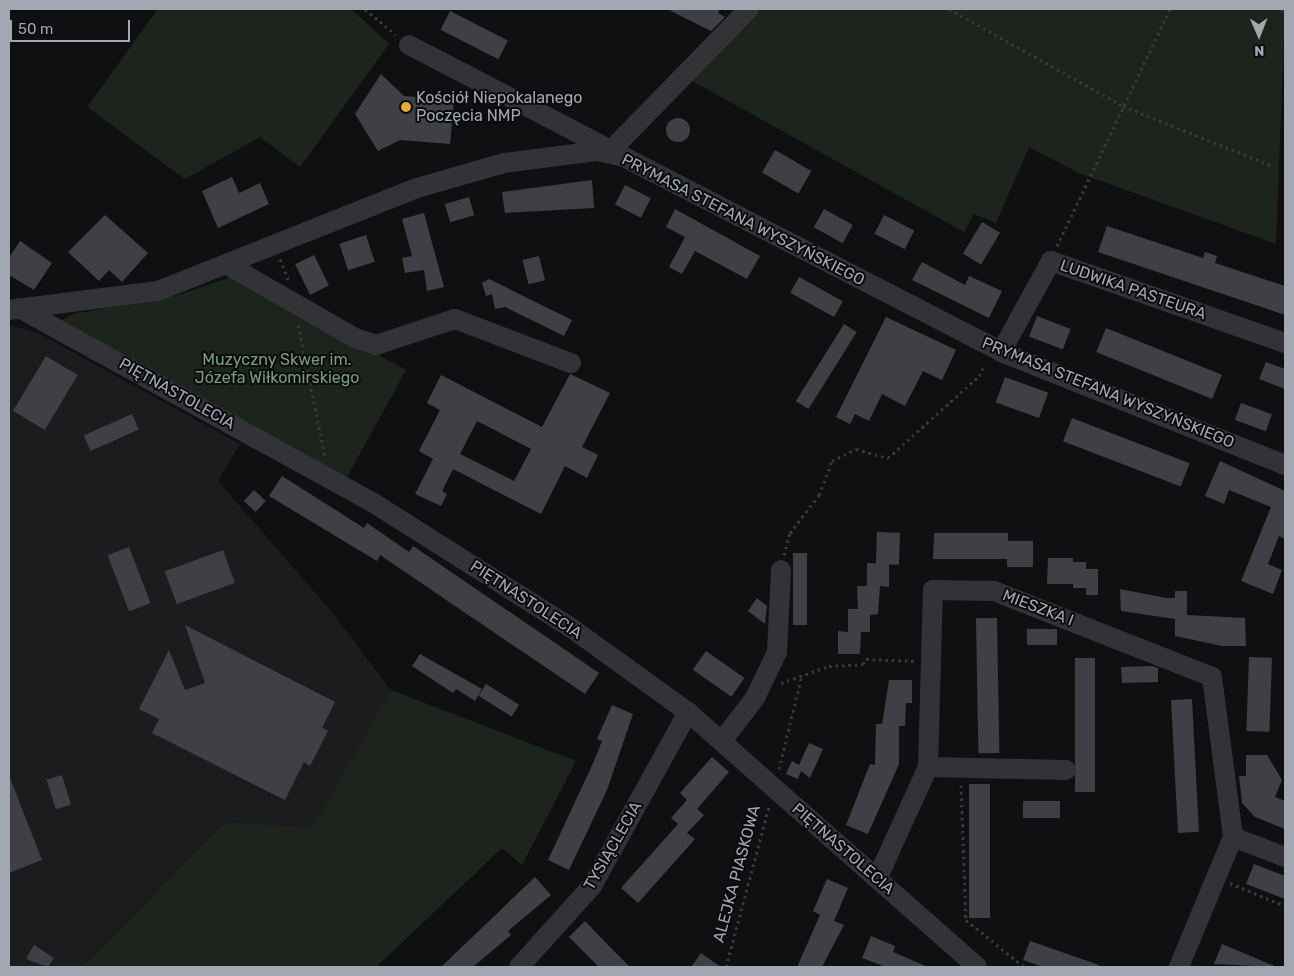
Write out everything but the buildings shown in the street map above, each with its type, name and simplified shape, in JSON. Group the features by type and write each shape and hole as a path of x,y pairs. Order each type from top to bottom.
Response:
{"street":[{"path":"408,45 622,149 749,9"},
{"name":"PRYMASA STEFANA WYSZYŃSKIEGO","path":"12,307 158,291 228,265 273,244 417,188 504,164 565,152 622,149 997,350 1285,465"},
{"name":"LUDWIKA PASTEURA","path":"997,350 1051,261 1285,343"},
{"path":"228,265 355,338 376,345 455,319 571,363"},
{"name":"PIĘTNASTOLECIA","path":"12,307 330,479 570,627 688,712 977,967"},
{"path":"722,741 758,692 777,652 781,570"},
{"name":"MIESZKA I","path":"877,879 928,767 933,590 994,591 1212,677 1233,837"},
{"name":"TYSIĄCLECIA","path":"520,967 592,886 688,712"},
{"path":"928,767 1066,770"},
{"path":"1178,967 1233,837 1285,857"}],"path":[{"path":"365,9 408,45"},
{"path":"949,9 1123,106 1273,166"},
{"path":"1051,261 1170,9"},
{"path":"1281,9 1285,11"},
{"path":"273,244 296,305 330,479"},
{"path":"781,570 790,533 819,495 832,461 856,449 888,458 979,376 997,350"},
{"path":"758,692 829,666 863,664 866,659 930,662"},
{"name":"ALEJKA PIASKOWA","path":"726,967 802,676"},
{"path":"961,782 966,920 1024,967"},
{"path":"962,800 969,798"},
{"path":"963,831 970,831"},
{"path":"964,864 971,864"},
{"path":"1222,880 1285,906"},
{"path":"1262,896 1265,891"},
{"path":"965,895 971,895"}],"shaded area":[{"path":"9,325 38,333 240,444 218,481 330,610 391,690 312,827 226,822 83,967 9,967"}],"green space":[{"path":"158,9 351,9 389,44 300,167 260,137 185,179 87,107"},
{"path":"756,9 1285,9 1276,244 1079,173 1029,147 996,223 974,214 964,232 687,78"},
{"name":"Muzyczny Skwer im. Józefa Wiłkomirskiego","path":"234,276 406,370 346,479 59,322 73,314 179,295"},
{"path":"391,690 576,761 522,865 502,848 376,967 83,967 226,822 312,827"}],"place":[{"name":"Kościół Niepokalanego Poczęcia NMP","path":"406,107"}]}
